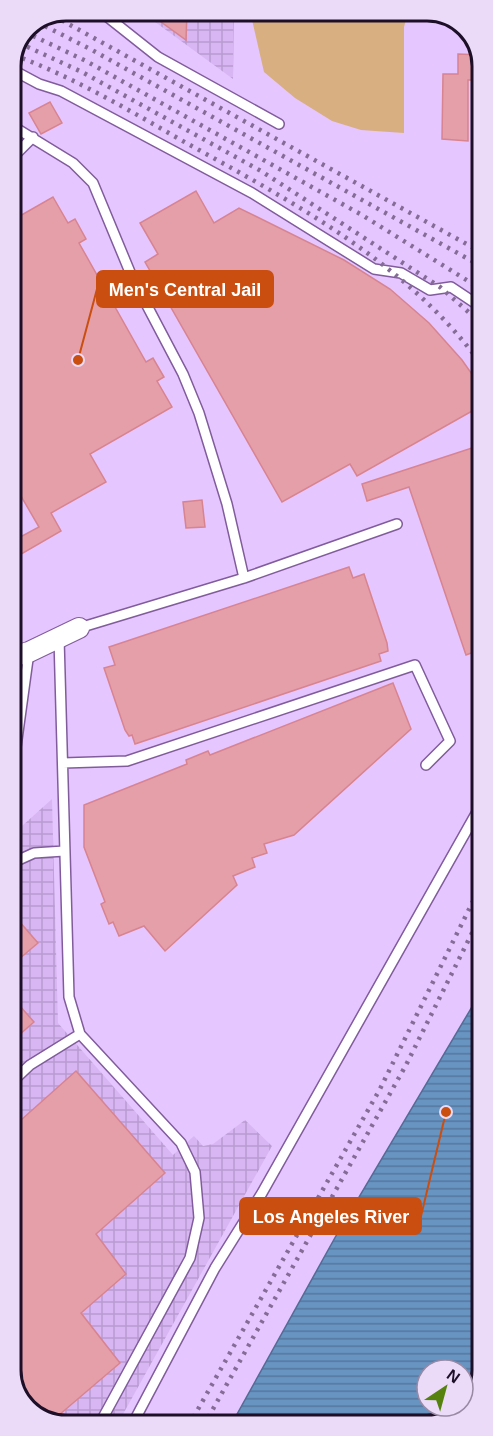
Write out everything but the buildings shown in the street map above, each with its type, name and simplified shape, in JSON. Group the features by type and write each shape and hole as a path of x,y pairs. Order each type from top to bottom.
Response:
{"street":[{"path":"21,654 79,628"}],"lane":[{"path":"114,21 158,57 279,124"},
{"path":"21,74 39,84 61,91 252,193 374,269 401,273 430,290 451,288 472,301"},
{"path":"21,130 73,163 93,183 132,277 183,374 199,413 227,504 244,578"},
{"path":"21,149 33,137"},
{"path":"79,628 244,578 396,524"},
{"path":"58,638 69,997 80,1034 181,1143 195,1172 199,1218 190,1258 104,1415"},
{"path":"63,763 127,761 415,665 450,741 426,765"},
{"path":"137,1415 215,1268 262,1193 472,821"},
{"path":"21,859 34,853 64,851"},
{"path":"21,1074 30,1065 80,1034"}],"shaded area":[{"path":"154,21 234,21 233,79"},
{"path":"252,21 406,21 404,133 361,130 332,121 295,98 264,72"},
{"path":"52,799 58,1023 173,1155 194,1136 203,1146 213,1144 245,1120 272,1146 123,1415 63,1415 49,1412 36,1404 23,1382 21,1370 21,827"}],"water":[{"path":"472,1007 472,1358 415,1358 415,1415 237,1415 337,1234"}],"railway":[{"path":"64,21 472,247"},
{"path":"45,26 472,261"},
{"path":"33,36 86,61 362,215 472,283"},
{"path":"26,46 82,72 261,171 440,287 472,315"},
{"path":"22,58 79,83 120,105 263,186 344,236 418,294 472,353"},
{"path":"195,1415 380,1089 472,903"},
{"path":"210,1415 406,1065 472,933"}],"place":[{"name":"Men's Central Jail","path":"78,360"},
{"name":"Los Angeles River","path":"446,1112"}]}
